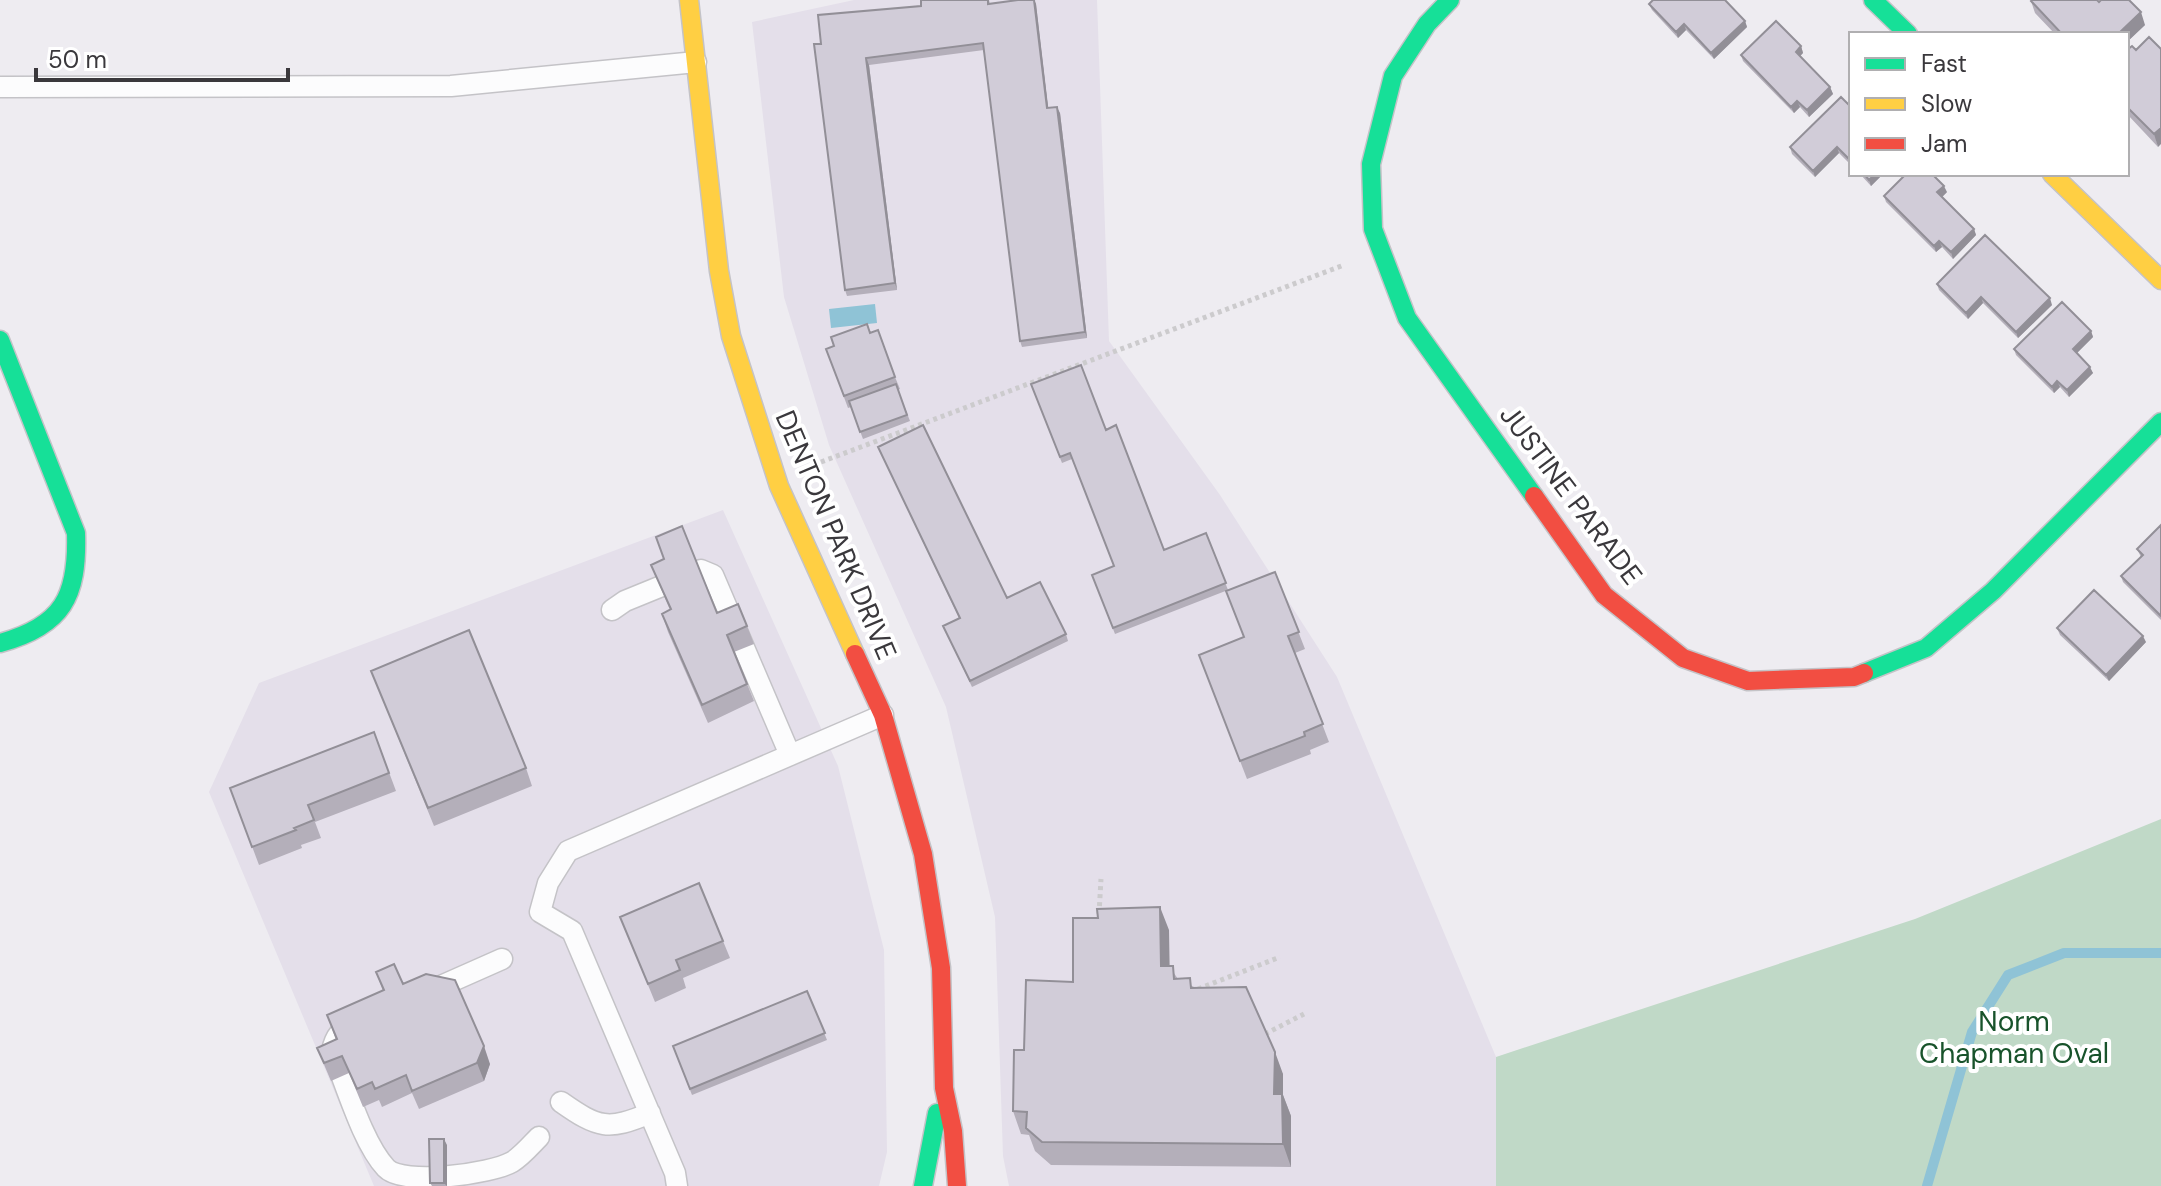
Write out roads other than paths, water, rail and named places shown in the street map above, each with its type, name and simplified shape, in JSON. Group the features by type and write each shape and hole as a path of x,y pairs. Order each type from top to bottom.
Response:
{"street":[{"name":"DENTON PARK DRIVE","path":"689,0 719,271 731,336 779,486 883,715 912,807 933,905 941,968 944,1088 953,1131 957,1186"},
{"name":"JUSTINE PARADE","path":"1450,0 1427,24 1393,76 1371,164 1373,229 1379,252 1407,318 1604,595 1683,658 1748,681 1854,677 1926,648 1993,591 2161,422"},
{"path":"1873,0 1906,32"},
{"path":"2054,176 2161,280"},
{"path":"0,340 76,533 79,565 73,589 60,614 40,629 0,643"},
{"name":"DENTON PARK DRIVE","path":"923,1186 931,1132 944,1088"}],"lane":[{"path":"0,87 451,86 696,62"},
{"path":"612,610 625,601 701,570 713,575 790,755"},
{"path":"677,1186 666,1151 572,931 540,912 548,883 568,851 883,715"},
{"path":"416,996 502,959"},
{"path":"373,1015 345,1027 334,1039 332,1051 375,1152 388,1171 403,1176 468,1176 512,1162 539,1137"},
{"path":"561,1102 587,1120 619,1126 650,1113"}],"water":[{"path":"875,304 877,323 831,328 829,309"}],"waterway":[{"path":"1927,1186 1972,1032 2008,975 2064,953 2161,953"}],"park label":[{"name":"Norm Chapman Oval","path":"2014,1037"}]}
